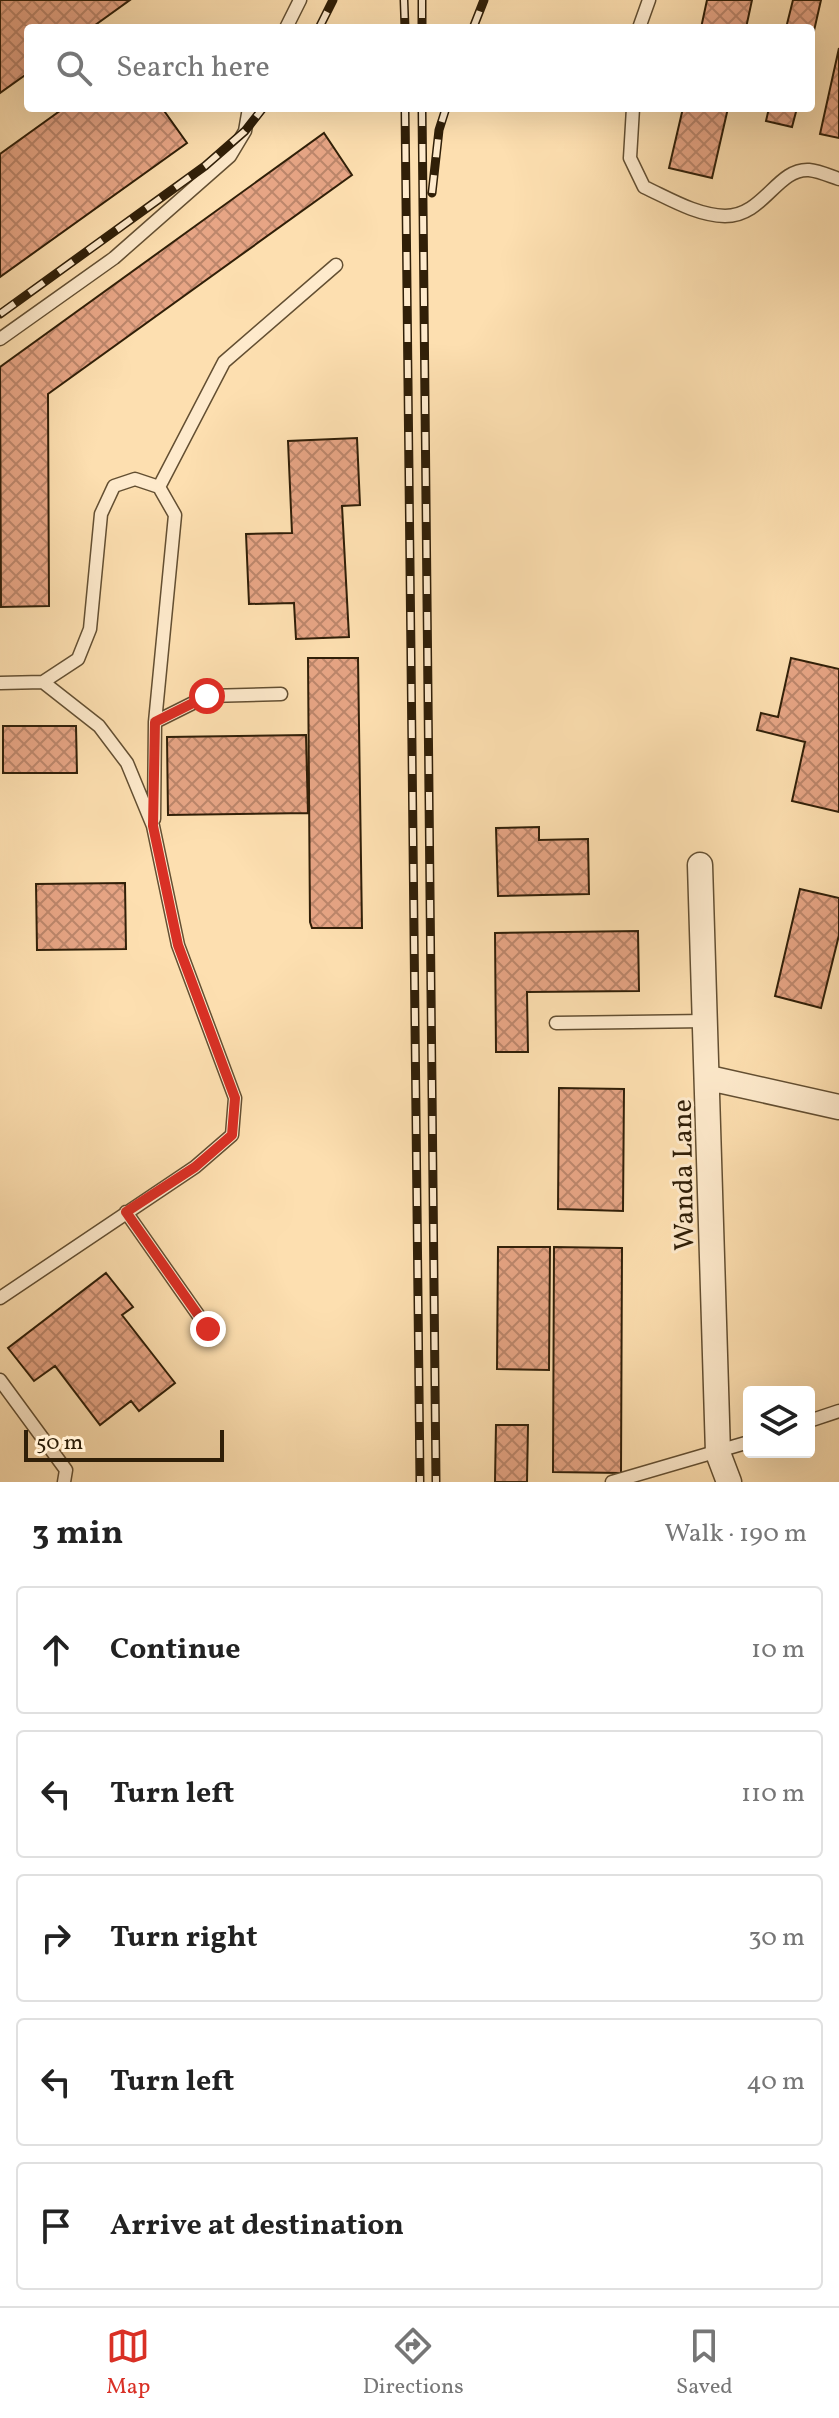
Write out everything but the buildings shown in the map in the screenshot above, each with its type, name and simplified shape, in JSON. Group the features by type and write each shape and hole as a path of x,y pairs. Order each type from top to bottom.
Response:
{"street":[{"name":"Wanda Lane","path":"700,865 709,1078 718,1453 729,1482"},
{"path":"709,1078 839,1107"}],"lane":[{"path":"288,24 300,0"},
{"path":"640,24 649,0"},
{"path":"0,339 114,258 230,156 245,131 248,112"},
{"path":"633,112 630,158 644,187 698,212 727,216 752,210 793,173 809,170 839,179"},
{"path":"159,487 224,362 336,265"},
{"path":"0,683 43,682 78,659 90,629 101,514 114,486 135,479 159,487 175,515 155,722 153,826"},
{"path":"0,1298 195,1167 232,1135 235,1098 178,945 153,826 127,763 99,726 43,682"},
{"path":"155,722 207,696 281,694"},
{"path":"556,1023 706,1021"},
{"path":"126,1212 208,1329"},
{"path":"0,1380 66,1470 64,1482"},
{"path":"815,1419 839,1411"},
{"path":"612,1482 743,1444"}],"railway":[{"path":"321,24 333,0"},
{"path":"404,0 405,24"},
{"path":"422,0 422,24"},
{"path":"475,24 484,0"},
{"path":"0,314 205,166 245,131 260,112"},
{"path":"405,112 420,1482"},
{"path":"422,112 436,1482"},
{"path":"432,193 439,130 445,112"}],"route":[{"path":"207,696 155,722 153,826 178,945 235,1098 232,1135 195,1167 126,1212 208,1329"}]}
